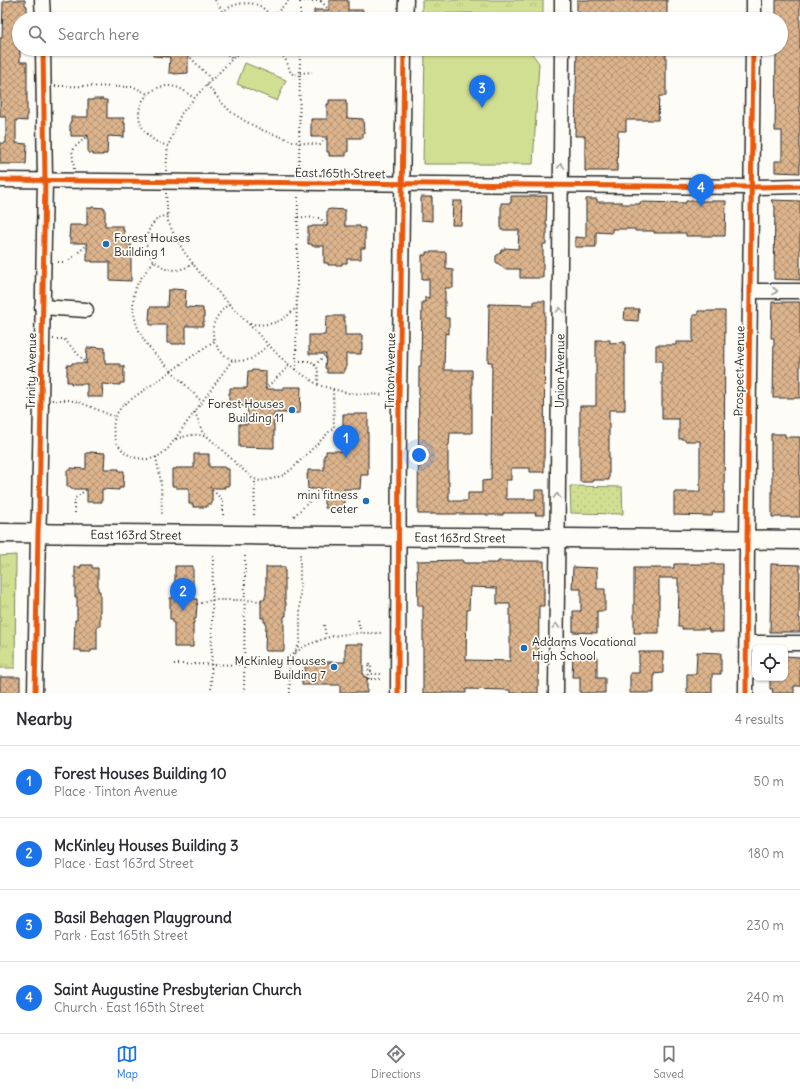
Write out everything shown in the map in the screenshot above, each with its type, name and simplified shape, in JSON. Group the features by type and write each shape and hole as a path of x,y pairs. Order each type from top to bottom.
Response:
{"main road":[{"name":"East 163rd Street","path":"0,533 800,540"}],"street":[{"path":"42,0 42,12"},
{"path":"405,12 406,0"},
{"path":"562,0 562,12"},
{"path":"754,0 754,12"},
{"name":"Trinity Avenue","path":"35,693 43,262 43,56"},
{"name":"Tinton Avenue","path":"398,693 399,389 402,287 404,56"},
{"name":"Union Avenue","path":"556,693 562,56"},
{"name":"Prospect Avenue","path":"746,693 753,56"},
{"name":"East 165th Street","path":"0,180 751,187 800,186"},
{"path":"750,291 800,291"},
{"path":"42,307 86,310"},
{"path":"747,643 800,643"}],"path":[{"path":"215,0 223,12 232,5 241,2 251,2 260,5 266,12"},
{"path":"278,12 290,0"},
{"path":"300,12 300,0 321,0 329,10"},
{"path":"189,56 212,80"},
{"path":"229,56 232,59"},
{"path":"235,56 181,114 168,146 165,181 167,215 175,237 200,273 268,345 296,370 318,385 348,393 384,396"},
{"path":"284,56 288,62 291,74 312,72"},
{"path":"296,370 300,56"},
{"path":"207,85 227,108 245,122 268,132 295,142 320,145 328,137"},
{"path":"43,86 134,87 148,94"},
{"path":"168,146 159,143 150,137 142,127 138,116 140,106 148,94 157,88 165,86 176,87 183,90 194,99"},
{"path":"76,180 72,150 88,135"},
{"path":"167,215 158,218 150,226 146,237 146,249 154,261 166,269 177,270 193,264"},
{"path":"298,217 320,218 327,226"},
{"path":"43,262 67,262 88,244"},
{"path":"154,261 142,276 136,288 134,314 139,332 146,344 202,402"},
{"path":"229,304 219,314 214,322 212,331 214,341 220,351 237,361 250,360 268,345"},
{"path":"248,324 265,325 277,322 288,315 296,306"},
{"path":"42,339 64,339 87,364"},
{"path":"214,341 123,405 115,417 114,422 116,442 123,451 132,457 148,459 156,458 166,450 233,359"},
{"path":"315,365 326,354"},
{"path":"296,361 312,361 318,369 318,385"},
{"path":"265,389 290,365"},
{"path":"195,411 202,431 252,478 260,480 272,479 284,475 293,468 334,428 333,389"},
{"path":"40,400 68,400 79,402 115,417"},
{"path":"175,439 199,434 208,437"},
{"path":"156,458 160,482 162,514"},
{"path":"254,516 255,479"},
{"path":"210,487 223,501 223,515"},
{"path":"75,514 74,499 87,488"},
{"path":"294,516 324,488"},
{"path":"211,693 213,554"},
{"path":"244,693 245,554"},
{"path":"290,693 289,665 300,642 300,554"},
{"path":"197,604 212,600 262,601"},
{"path":"358,620 361,633"},
{"path":"324,625 326,638"},
{"path":"174,664 258,665 287,658 307,645 326,638 338,635 382,633"},
{"path":"381,674 371,674 371,664 368,664 368,679 381,679"}],"green space":[{"path":"422,0 543,0 543,12 422,12"},
{"path":"425,56 534,56 539,63 533,164 423,164"},
{"path":"245,63 286,80 277,101 237,84"},
{"path":"570,486 622,487 623,514 571,513"},
{"path":"16,555 15,668 0,668 0,556"}],"building":[{"path":"25,0 25,5 27,6 27,12 12,12 12,56 20,56 20,62 27,62 27,121 16,120 16,143 27,144 26,164 0,164 0,143 6,143 6,117 0,117 0,38 2,38 3,1"},
{"path":"329,0 348,0 348,10 363,10 363,12 314,12 314,10 329,10"},
{"path":"577,0 667,0 667,12 577,12"},
{"path":"776,0 800,0 800,173 775,172 775,161 782,161 782,131 775,131 776,56 788,56 788,12 776,12"},
{"path":"153,56 188,56 188,73 169,73 170,57"},
{"path":"577,56 666,56 666,96 659,96 658,120 626,120 626,131 618,131 617,171 585,171 585,136 575,136"},
{"path":"88,100 107,100 107,118 124,118 125,123 124,137 108,136 107,154 103,155 93,155 93,153 88,153 88,136 71,136 70,131 71,117 88,117"},
{"path":"329,100 346,100 347,118 363,119 363,138 348,138 348,152 346,152 346,156 329,156 329,152 327,152 327,137 311,137 311,119 327,119 327,104 329,104"},
{"path":"511,196 547,196 547,235 546,244 543,244 543,278 520,278 520,269 504,269 496,262 496,256 501,252 501,250 504,250 504,248 518,249 519,230 501,230 501,203 511,203"},
{"path":"421,197 432,197 432,221 421,220"},
{"path":"586,199 597,199 597,202 622,202 622,204 640,204 640,202 686,203 686,201 726,201 725,236 686,236 686,233 654,233 654,231 635,231 635,229 612,229 612,233 596,232 596,247 575,247 575,237 586,238"},
{"path":"771,200 800,201 800,280 774,279 775,207"},
{"path":"453,201 462,201 461,225 452,225"},
{"name":"Forest Houses Building 1","path":"87,208 105,208 105,226 123,226 124,244 131,244 131,281 110,280 110,262 87,261 87,243 70,243 70,225 87,225"},
{"path":"327,210 345,210 345,226 360,226 360,228 365,228 365,248 361,248 361,259 347,259 347,263 342,263 342,265 328,265 328,263 324,263 324,246 312,246 312,244 308,244 308,227 327,226"},
{"path":"426,252 446,252 446,269 453,270 453,288 445,288 445,318 449,318 449,334 445,333 444,370 472,370 472,433 450,433 448,445 449,501 468,501 468,493 482,493 482,481 491,480 492,362 488,362 489,304 534,305 534,301 545,301 544,472 530,472 530,468 511,468 511,480 506,480 506,499 535,499 535,490 544,490 544,515 535,515 536,513 503,513 503,515 418,514 419,366 421,366 422,302 425,302 425,297 429,298 429,279 422,279 422,255 426,255"},
{"path":"168,290 186,290 185,307 203,308 203,326 186,326 186,343 167,343 167,325 150,325 150,307 167,307"},
{"path":"772,302 800,302 800,398 773,398 774,338 771,338"},
{"path":"625,309 639,309 638,321 624,320"},
{"path":"698,311 725,311 724,512 713,512 712,516 674,515 674,492 700,492 700,441 686,441 679,439 679,419 662,419 662,361 656,361 656,345 676,345 676,342 693,342 693,315 698,315"},
{"path":"327,316 344,316 345,335 362,335 361,354 346,354 346,369 344,369 344,373 327,373 327,369 325,368 326,354 309,354 309,335 325,335"},
{"path":"596,340 610,340 610,343 625,342 625,410 609,410 609,480 580,482 580,406 596,406"},
{"path":"87,348 105,348 105,364 120,364 120,366 124,366 124,383 120,383 120,385 102,384 103,397 87,397 87,384 71,384 71,382 67,382 67,365 72,365 72,363 86,363"},
{"name":"Forest Houses Building 11","path":"248,371 266,371 266,389 301,387 300,413 274,413 274,448 239,447 239,424 247,424 248,406 230,406 229,393 230,388 247,388"},
{"path":"343,414 368,414 368,475 361,475 360,489 344,489 344,504 342,504 342,508 325,508 324,489 308,489 307,474 308,470 324,470 324,455 326,455 326,451 343,451"},
{"path":"771,434 785,434 785,437 800,437 800,517 772,517"},
{"path":"86,453 105,453 104,469 119,469 119,471 124,471 123,488 119,488 119,490 102,489 102,502 87,502 87,489 71,489 71,487 67,487 67,470 71,470 71,468 86,469"},
{"path":"194,454 209,454 209,467 225,467 225,469 229,469 229,486 224,486 225,488 212,488 212,504 207,504 207,507 193,507 193,504 189,504 189,488 176,488 176,486 172,486 172,469 194,468"},
{"path":"463,560 463,563 498,563 498,561 544,561 544,606 539,606 538,693 510,693 510,690 466,689 466,693 423,693 423,606 418,606 417,561","holes":["470,587 497,588 497,604 510,604 510,661 466,660 467,610 469,610"]},
{"path":"674,564 723,564 723,632 709,632 709,629 682,629 682,627 678,627 678,578 659,578 659,633 634,633 634,568 674,568"},
{"path":"771,564 800,565 800,632 770,632"},
{"path":"81,565 92,565 92,568 98,568 98,591 100,591 100,626 97,626 97,650 91,650 91,652 74,650 75,620 77,620 75,567 81,567"},
{"path":"175,566 193,566 193,595 194,599 197,599 197,604 196,619 194,619 193,623 193,647 174,647 174,623 173,619 170,619 170,598 173,598 173,595 175,595"},
{"path":"266,567 285,567 286,616 284,616 284,651 265,651 266,622 264,622 264,618 261,618 261,599 265,599 266,595"},
{"path":"573,567 597,568 597,589 605,589 605,611 597,611 597,633 573,632 573,611 581,611 581,589 572,589"},
{"name":"McKinley Houses Building 7","path":"345,644 363,644 363,674 364,677 367,677 367,693 340,693 340,685 302,685 302,672 305,672 305,662 345,662"},
{"path":"639,652 663,652 663,673 654,674 654,693 630,693 630,673 639,673"},
{"path":"697,652 721,653 721,674 712,674 712,693 687,693 687,674 696,674"},
{"path":"573,655 597,656 597,678 605,678 605,693 580,693 580,677 572,677"},
{"path":"788,656 800,657 800,686 794,686 794,693 772,693 773,689 770,689 770,681 788,681"},
{"path":"0,677 20,677 20,693 0,693"}],"cycle path":[{"path":"35,693 45,180 43,56"},
{"path":"398,693 399,397 404,56"},
{"path":"746,693 753,56"},
{"path":"0,180 751,187 800,186"}],"place":[{"name":"Basil Behagen Playground","path":"482,108"},
{"name":"Saint Augustine Presbyterian Church","path":"701,207"},
{"name":"Forest Houses Building 1","path":"106,244"},
{"name":"Forest Houses Building 11","path":"292,410"},
{"name":"Forest Houses Building 10","path":"346,458"},
{"name":"mini fitness ceter","path":"366,501"},
{"name":"McKinley Houses Building 3","path":"183,611"},
{"name":"Addams Vocational High School","path":"524,648"},
{"name":"McKinley Houses Building 7","path":"334,667"}]}
